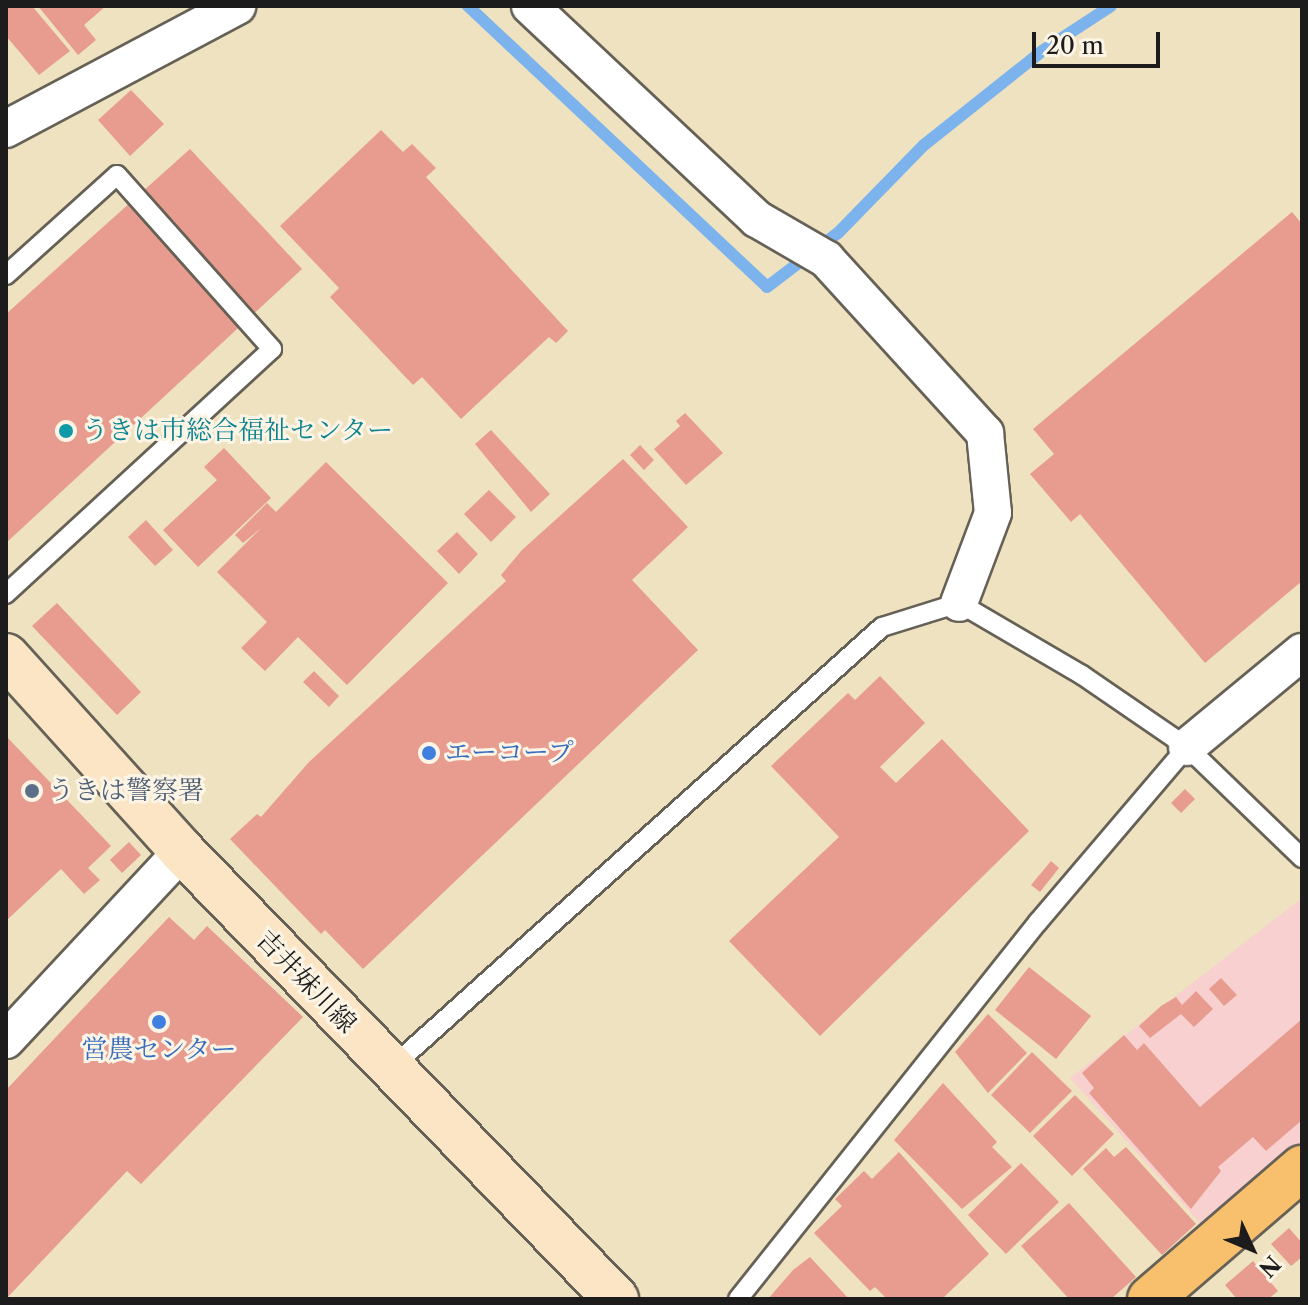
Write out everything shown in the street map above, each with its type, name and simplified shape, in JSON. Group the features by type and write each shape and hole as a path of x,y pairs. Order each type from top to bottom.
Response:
{"highway":[{"path":"1150,1299 1302,1168"}],"main road":[{"name":"吉井妹川線","path":"6,656 182,851 389,1070 616,1299"}],"street":[{"path":"6,129 237,6"},
{"path":"530,6 757,219 826,259 985,433 993,513 959,603"},
{"path":"1187,747 1302,652"},
{"path":"6,1040 182,851"}],"lane":[{"path":"6,275 117,175 272,349 6,594"},
{"path":"389,1070 882,627 959,603 1082,675 1187,747 1302,858"},
{"path":"738,1299 1038,922 1187,747"}],"shaded area":[{"path":"1302,898 1302,1141 1202,1225 1070,1078"}],"building":[{"path":"6,6 32,6 70,51 39,75 6,36"},
{"path":"38,6 106,6 84,25 96,40 78,55"},
{"path":"131,90 164,124 130,156 98,120"},
{"path":"381,130 403,152 412,144 436,168 426,177 568,331 556,343 549,337 461,419 422,377 413,385 330,297 339,288 280,226"},
{"name":"うきは市総合福祉センター","path":"190,149 302,269 6,543 6,314"},
{"path":"1292,212 1302,224 1302,581 1205,663 1080,514 1071,522 1030,474 1054,454 1033,429"},
{"path":"685,413 723,453 686,485 654,449 680,426 676,421"},
{"path":"491,430 550,494 531,512 475,444"},
{"path":"640,445 654,460 644,470 630,455"},
{"path":"224,448 271,498 198,567 163,530 217,480 204,467"},
{"path":"623,459 688,527 632,580 698,650 363,969 325,930 321,934 230,839 257,814 261,817 309,762 506,581 501,575 522,550"},
{"path":"326,462 448,583 347,685 298,637 265,671 241,648 267,622 217,572 261,528 243,543 235,535 267,503 276,512"},
{"path":"489,490 516,517 491,542 464,514"},
{"path":"146,520 173,550 155,566 128,537"},
{"path":"457,532 478,554 459,574 437,551"},
{"path":"57,603 141,692 117,715 32,626"},
{"path":"314,671 339,696 329,707 303,682"},
{"path":"880,676 925,723 880,767 896,783 942,739 1029,831 820,1036 729,941 839,837 771,766 848,693 855,700"},
{"name":"うきは警察署","path":"6,736 111,846 88,868 100,880 84,894 61,869 6,921"},
{"path":"1185,789 1195,799 1181,813 1171,803"},
{"path":"129,842 141,855 122,873 110,860"},
{"path":"1051,861 1059,868 1040,892 1031,885"},
{"path":"169,917 194,940 207,926 303,1017 141,1184 127,1171 6,1299 6,1090"},
{"path":"1029,967 1091,1016 1056,1059 995,1010"},
{"path":"1221,978 1237,995 1224,1006 1209,989"},
{"path":"1196,991 1213,1009 1194,1027 1181,1014 1150,1038 1139,1026 1161,1006 1176,997 1182,1005"},
{"path":"988,1014 1027,1053 988,1093 955,1052"},
{"path":"1302,1019 1302,1120 1266,1151 1253,1137 1218,1167 1221,1171 1191,1209 1089,1093 1094,1088 1082,1073 1124,1035 1137,1050 1144,1043 1200,1107"},
{"path":"1032,1052 1072,1091 1030,1133 991,1095"},
{"path":"943,1083 997,1142 992,1147 1012,1167 962,1209 894,1140"},
{"path":"1075,1095 1114,1134 1072,1176 1033,1136"},
{"path":"1126,1147 1196,1224 1162,1255 1083,1169 1106,1148 1114,1157"},
{"path":"899,1152 989,1254 942,1299 887,1299 875,1287 870,1291 814,1233 842,1206 835,1199 864,1171 872,1179"},
{"path":"1021,1163 1059,1202 1006,1254 968,1215"},
{"path":"1069,1203 1136,1277 1111,1299 1069,1299 1021,1246"},
{"path":"1289,1228 1302,1243 1302,1257 1291,1266 1271,1244"},
{"path":"810,1257 849,1299 768,1299 793,1270"},
{"path":"1253,1261 1278,1291 1268,1299 1237,1299 1225,1285"}],"waterway":[{"path":"468,6 767,287 838,233 924,145 1042,51 1111,6"}],"place":[{"name":"うきは市総合福祉センター","path":"66,431"},
{"name":"エーコープ","path":"429,753"},
{"name":"うきは警察署","path":"32,791"},
{"name":"営農センター","path":"159,1022"}]}
